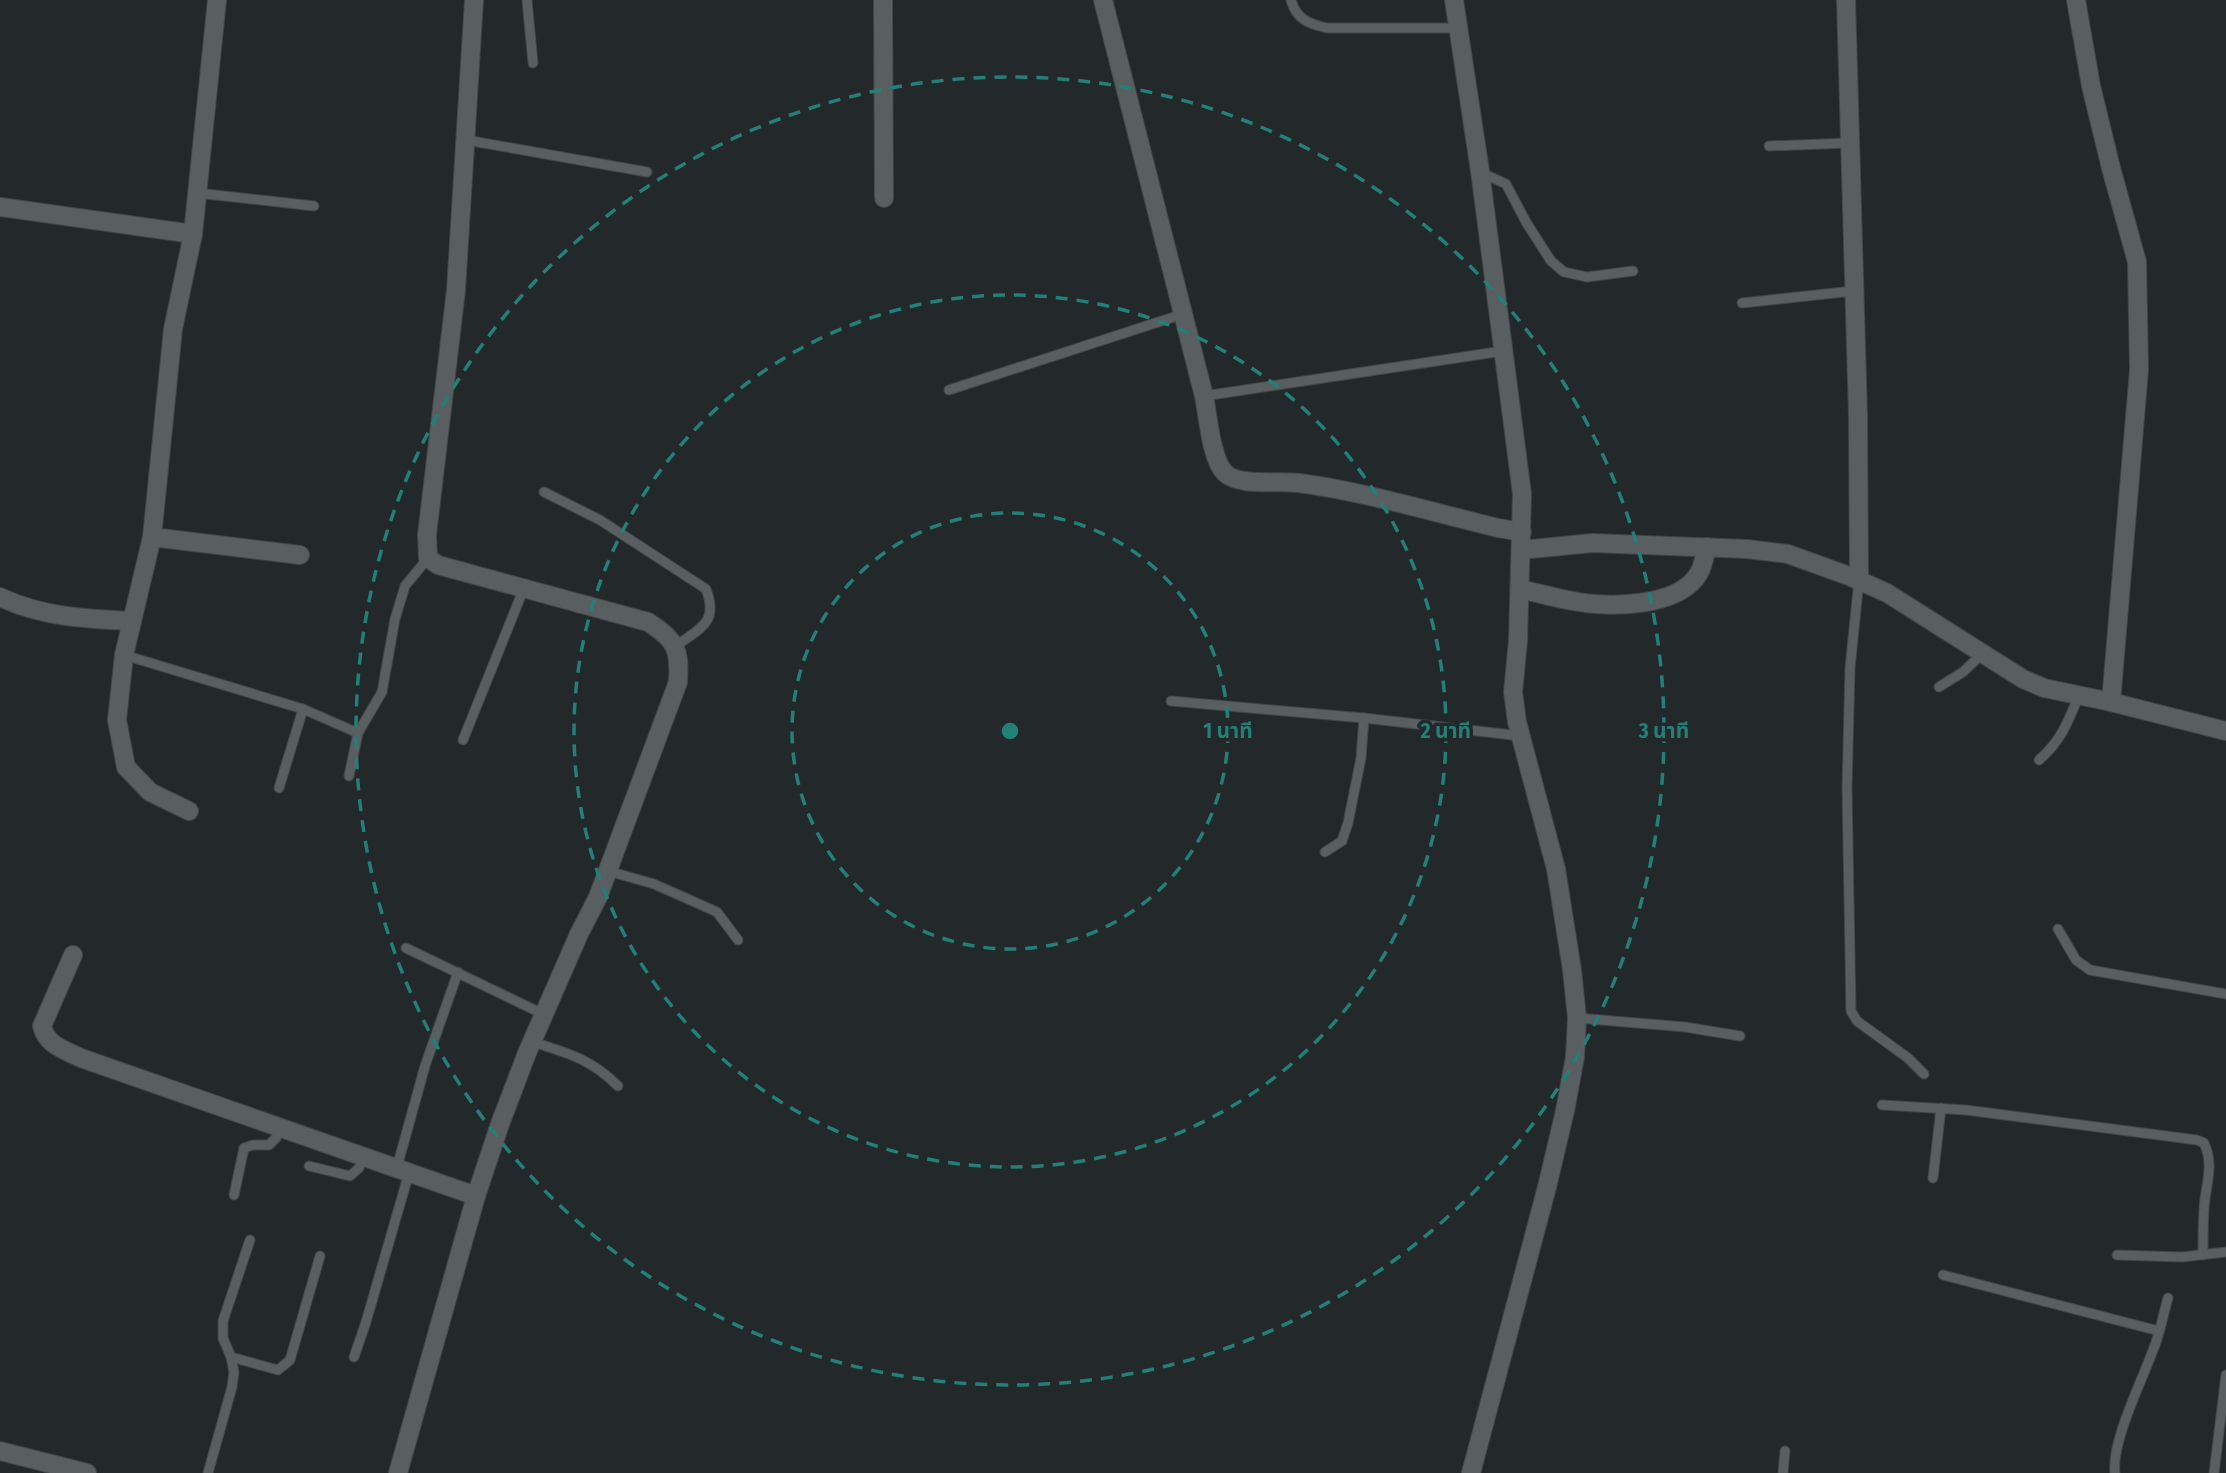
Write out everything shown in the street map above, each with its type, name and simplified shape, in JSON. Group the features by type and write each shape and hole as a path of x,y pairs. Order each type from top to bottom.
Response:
{"street":[{"path":"189,811 150,792 126,767 117,720 124,655 152,537 173,330 193,234 217,0"},
{"path":"398,1473 476,1196 500,1124 579,934 598,897 678,682 679,662 676,646 664,632 648,621 439,565 428,558 427,535 456,290 474,0"},
{"path":"883,0 884,198"},
{"path":"1103,0 1204,396 1217,458 1225,473 1233,479 1243,481 1284,481 1337,488 1498,528 1522,531"},
{"path":"1454,0 1480,172 1522,494 1518,641 1513,692 1521,737 1556,869 1577,1018 1575,1057 1556,1149 1471,1473"},
{"path":"1846,0 1858,416 1859,580"},
{"path":"2076,0 2091,86 2137,262 2139,370 2111,702"},
{"path":"0,207 193,234"},
{"path":"152,537 300,555"},
{"path":"1521,550 1592,543 1747,549 1788,554 1887,593 2023,679 2044,688 2111,702 2226,732"},
{"path":"1520,589 1575,602 1612,605 1664,598 1685,588 1699,573 1707,547"},
{"path":"0,597 14,604 59,616 132,621"},
{"path":"73,955 42,1026 44,1036 49,1041 81,1058 476,1196"},
{"path":"0,1451 87,1473"}],"lane":[{"path":"527,0 533,63"},
{"path":"1291,0 1294,10 1307,23 1327,28 1458,28"},
{"path":"466,140 647,172"},
{"path":"1769,146 1849,143"},
{"path":"1480,172 1506,184 1551,261 1564,272 1587,277 1633,271"},
{"path":"197,193 314,206"},
{"path":"1742,303 1853,291"},
{"path":"949,390 1183,314"},
{"path":"1204,396 1503,351"},
{"path":"544,492 600,520 706,589 712,604 711,615 702,627 676,646"},
{"path":"349,776 358,733 382,692 395,619 405,586 428,558"},
{"path":"1859,580 1850,668 1847,788 1852,1011 1857,1021 1908,1058 1924,1074"},
{"path":"463,740 524,588"},
{"path":"1939,687 1963,672 1983,653"},
{"path":"124,655 303,709 358,733"},
{"path":"2039,760 2053,747 2064,731 2079,695"},
{"path":"1171,701 1364,718 1521,737"},
{"path":"279,788 303,709"},
{"path":"1325,852 1342,841 1348,823 1361,758 1364,718"},
{"path":"608,871 654,884 716,912 738,940"},
{"path":"2058,929 2076,960 2090,970 2226,994"},
{"path":"406,948 545,1015"},
{"path":"354,1357 366,1322 425,1066 458,972"},
{"path":"1577,1018 1685,1027 1740,1036"},
{"path":"533,1042 577,1056 605,1073 618,1086"},
{"path":"1882,1104 1941,1108 2204,1143 2210,1160 2210,1173 2204,1208 2203,1255"},
{"path":"1934,1178 1941,1108"},
{"path":"234,1195 244,1148 269,1145 276,1138 280,1127"},
{"path":"309,1166 350,1176 359,1168 364,1157"},
{"path":"208,1473 234,1372 223,1338 223,1321 250,1240"},
{"path":"2117,1255 2182,1257 2226,1252"},
{"path":"231,1357 278,1370 290,1360 320,1256"},
{"path":"1943,1275 2159,1331"},
{"path":"2115,1473 2115,1458 2132,1400 2155,1347 2168,1298"},
{"path":"2214,1473 2226,1375"},
{"path":"1783,1473 1785,1451"}]}
